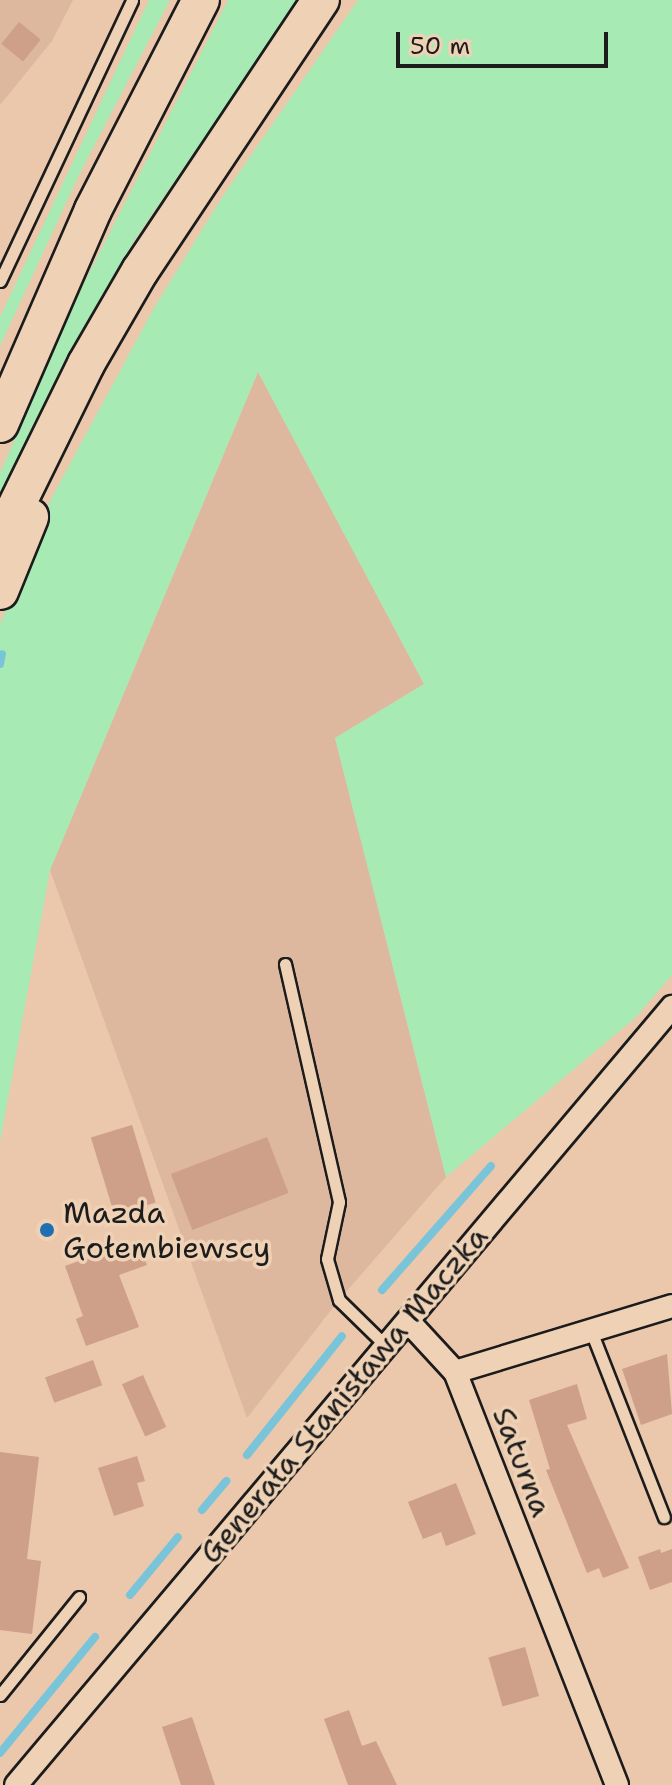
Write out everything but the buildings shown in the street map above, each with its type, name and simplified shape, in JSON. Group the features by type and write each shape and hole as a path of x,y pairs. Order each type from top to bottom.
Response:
{"highway":[{"path":"0,424 93,210 201,0"},
{"path":"0,539 86,364 140,271 321,0"},
{"path":"0,591 140,271"},
{"path":"0,411 21,374"}],"street":[{"name":"Generała Stanisława Maczka","path":"16,1785 672,1007"},
{"path":"408,1321 455,1372 672,1306"},
{"name":"Saturna","path":"455,1372 617,1785"}],"lane":[{"path":"0,281 132,0"},
{"path":"285,964 339,1202 327,1259 339,1300 386,1346"},
{"path":"591,1331 664,1517"},
{"path":"0,1695 79,1597"}],"shaded area":[{"path":"0,0 73,0 52,41 0,105"},
{"path":"258,372 424,684 335,738 446,1177 339,1300 247,1418 50,870"}],"green space":[{"path":"149,0 170,0 79,175 0,346 0,317"},
{"path":"228,0 298,0 134,241 58,374 0,494 0,473 76,299"},
{"path":"358,0 672,0 672,975 636,1017 446,1177 335,738 424,684 258,372 50,870 0,1142 0,624 51,499 154,308 221,199"}],"waterway":[{"path":"0,664 2,654"},
{"path":"382,1290 491,1166"},
{"path":"247,1455 342,1336"},
{"path":"202,1510 226,1481"},
{"path":"130,1595 178,1537"},
{"path":"0,1753 95,1637"}],"place":[{"name":"Mazda Gołembiewscy","path":"47,1230"}]}
